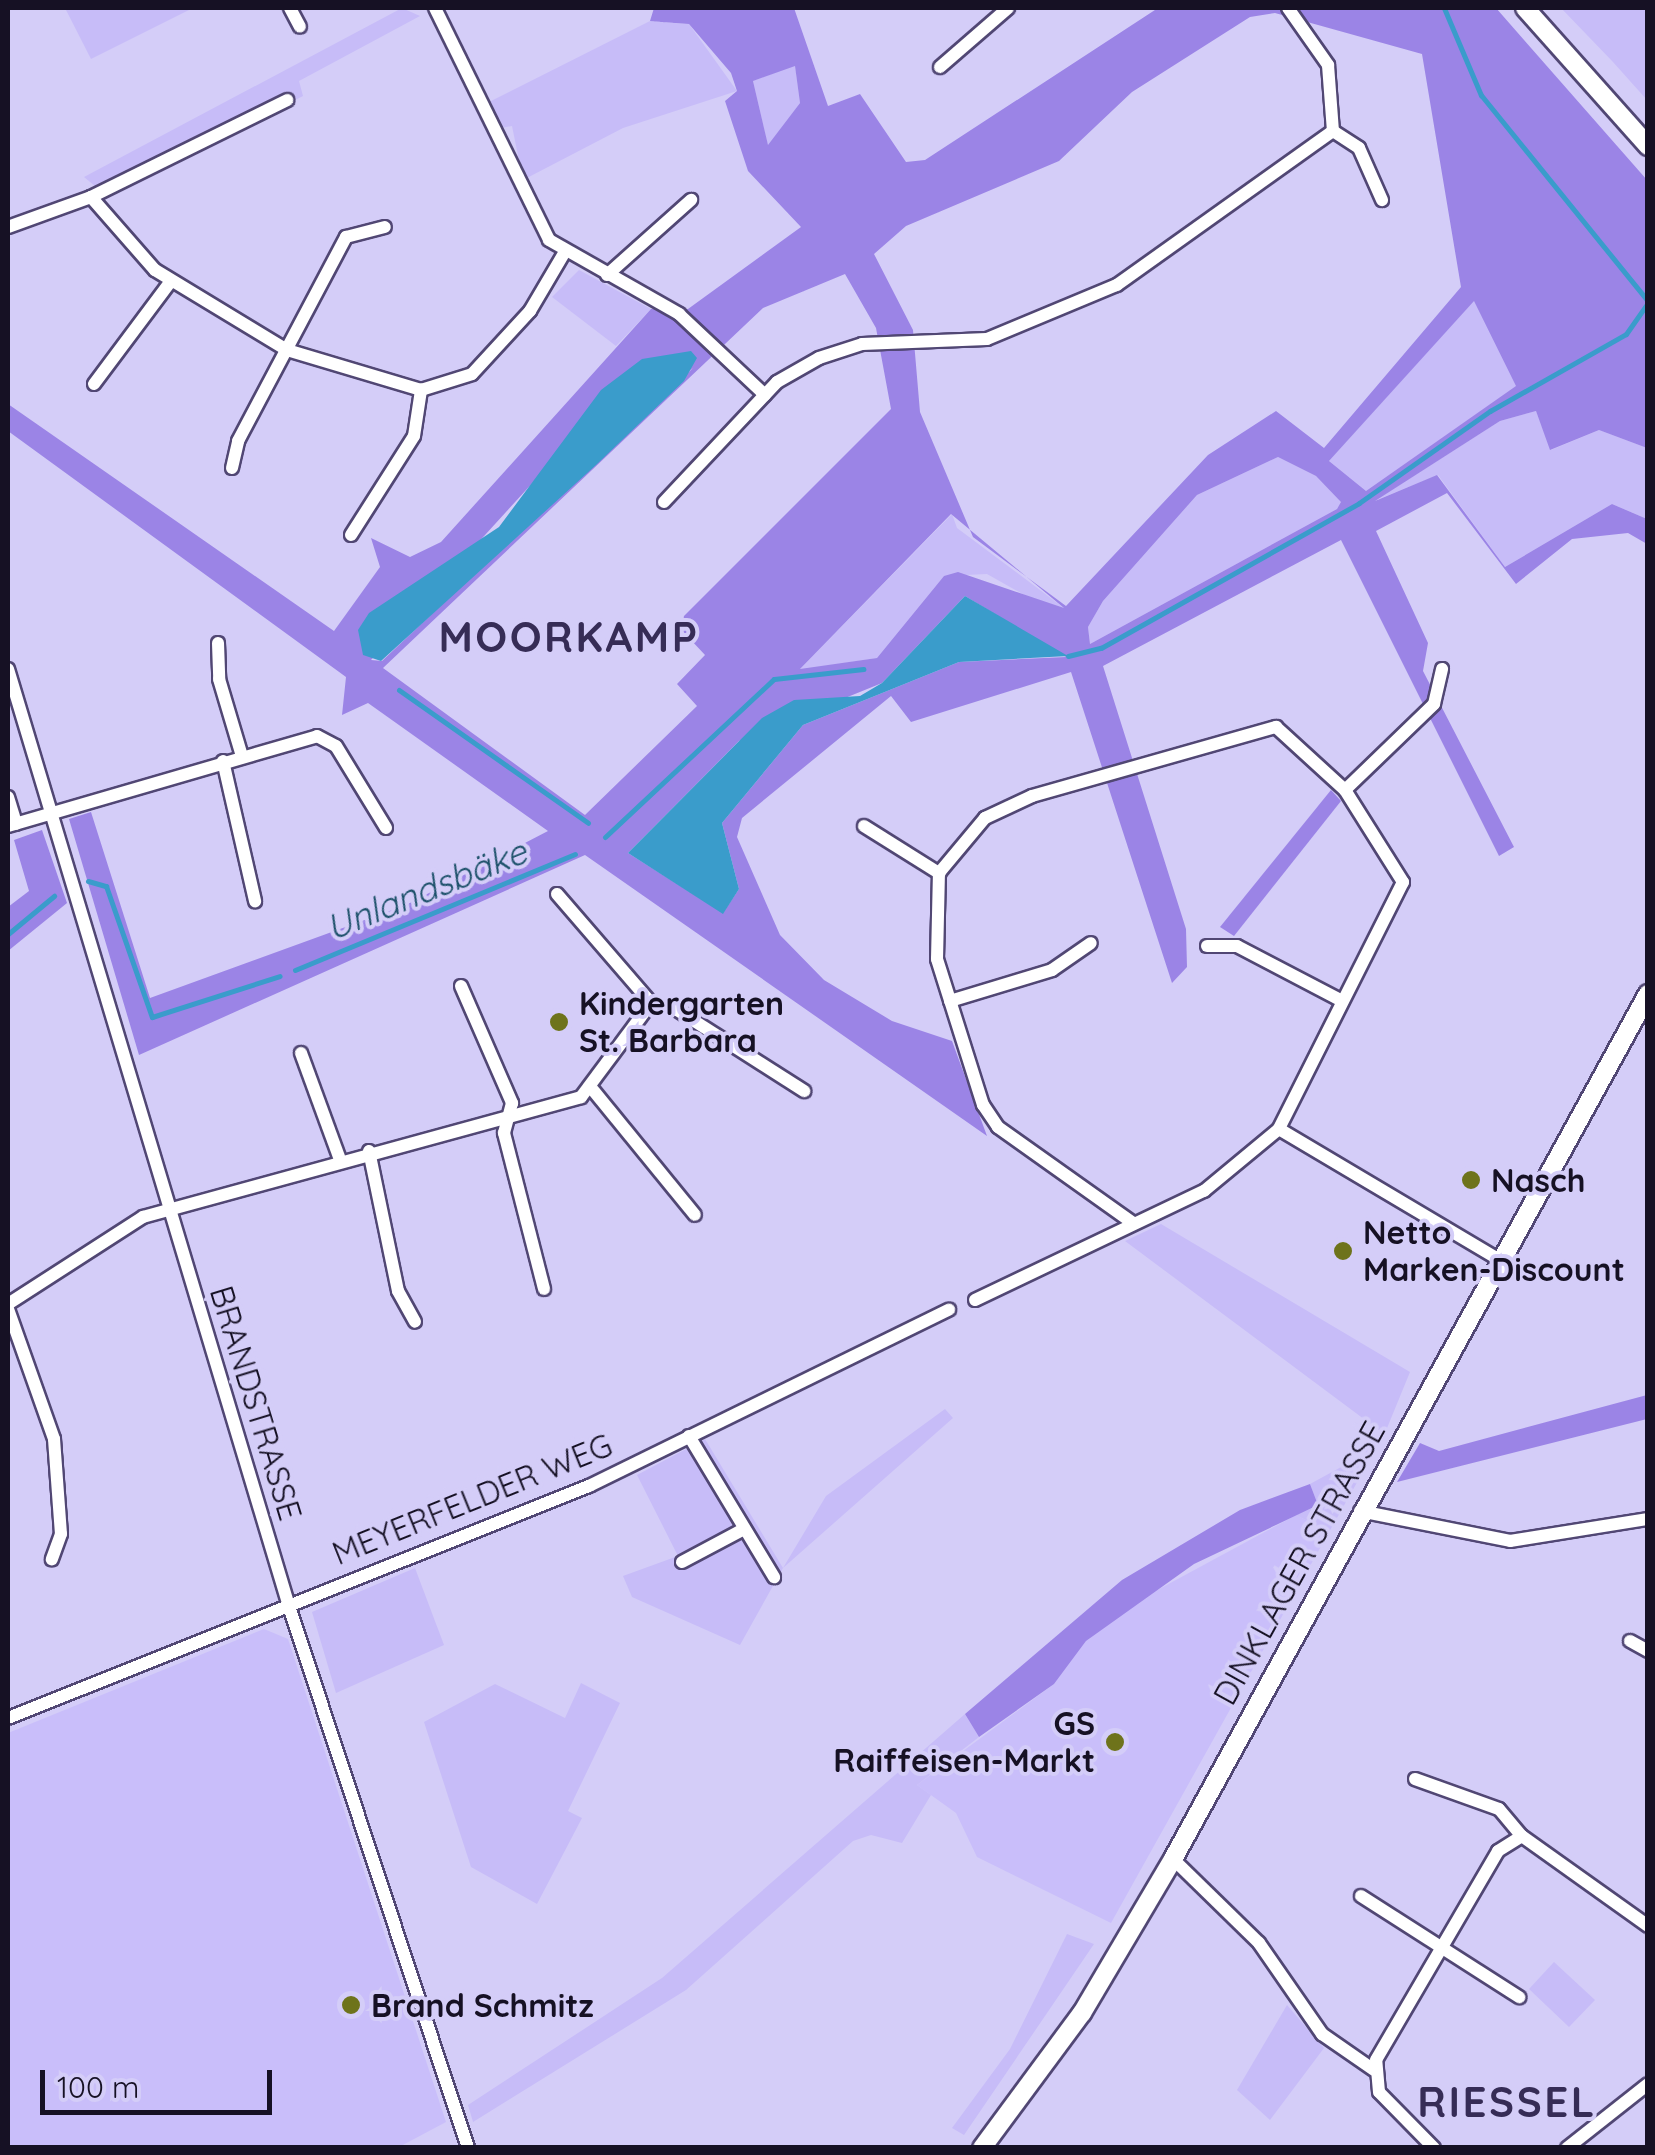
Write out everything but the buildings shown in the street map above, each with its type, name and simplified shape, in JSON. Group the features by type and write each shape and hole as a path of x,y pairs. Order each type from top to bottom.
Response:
{"main road":[{"path":"1524,8 1648,146"},
{"name":"DINKLAGER STRASSE","path":"982,2148 1082,2013 1173,1859 1498,1259 1648,994"}],"street":[{"path":"290,8 300,27"},
{"path":"435,8 512,179 563,255 679,314 765,395"},
{"path":"940,67 1008,8"},
{"path":"1288,8 1328,66 1333,131"},
{"path":"8,227 91,197 287,100"},
{"path":"1333,131 1360,148 1382,200"},
{"path":"664,502 765,395 819,358 862,344 987,339 1117,285 1333,131"},
{"path":"91,197 171,281 287,350 421,390 472,374 530,311 563,255"},
{"path":"607,275 691,200"},
{"path":"232,468 346,237 385,227"},
{"path":"94,384 171,281"},
{"path":"350,535 414,436 421,390"},
{"path":"218,643 218,679 242,756"},
{"name":"BRANDSTRASSE","path":"8,668 288,1603 465,2146"},
{"path":"1344,790 1434,704 1442,670"},
{"path":"975,1300 1220,1181 1279,1129 1403,882 1344,790 1288,736 1260,726 985,818 939,873 934,943 990,1117 1133,1223"},
{"path":"8,797 12,825 223,761 328,736 386,828"},
{"path":"223,761 255,901"},
{"path":"864,826 939,873"},
{"path":"557,894 651,1003 677,1010 804,1091"},
{"path":"950,1001 1052,970 1091,943"},
{"path":"1207,946 1237,946 1342,1001"},
{"path":"461,986 512,1103 505,1119 529,1257 544,1290"},
{"path":"52,1558 61,1534 54,1439 8,1306 169,1208 339,1157 505,1119 593,1090 651,1003"},
{"path":"301,1053 339,1157"},
{"path":"593,1090 695,1215"},
{"path":"1279,1129 1498,1259"},
{"path":"368,1151 398,1291 414,1322"},
{"name":"MEYERFELDER WEG","path":"8,1718 589,1486 949,1310"},
{"path":"688,1436 774,1577"},
{"path":"1360,1511 1510,1541 1648,1519"},
{"path":"682,1562 744,1529"},
{"path":"1630,1641 1648,1651"},
{"path":"1415,1779 1499,1809 1522,1836 1648,1926"},
{"path":"1434,2148 1379,2092 1374,2070 1498,1851 1522,1836"},
{"path":"1173,1859 1260,1943 1322,2034 1374,2070"},
{"path":"1361,1896 1444,1944 1519,1997"},
{"path":"1568,2148 1646,2088"}],"shaded area":[{"path":"65,8 193,8 91,59"},
{"path":"402,8 420,16 299,81 303,96 107,196 84,177"},
{"path":"654,8 794,8 828,106 860,94 906,162 925,160 1158,8 1496,8 1647,180 1647,448 1599,430 1550,450 1536,411 1500,421 1375,501 1437,475 1505,567 1612,504 1647,519 1647,544 1628,533 1572,539 1516,584 1447,493 1376,531 1428,643 1423,671 1514,847 1499,856 1341,540 1103,666 1186,929 1187,967 1172,983 1071,672 911,722 891,696 742,818 737,837 780,935 824,980 892,1021 952,1041 987,1136 585,855 139,1055 69,819 91,812 150,998 406,905 548,831 368,703 342,715 346,677 8,431 8,404 334,631 380,567 371,538 410,557 441,542 651,309 688,309 801,227 748,171 725,101 737,91 731,73 689,24 650,21","holes":["1275,13 1422,54 1461,287 1324,448 1276,411 1208,455 1066,606 1025,576 1064,608 958,572 944,576 877,658 800,669 951,514 970,530 920,412 913,330 874,254 906,226 1059,161 1132,92 1250,17","795,66 800,103 768,145 753,81","845,274 876,328 891,409 676,624 705,655 677,684 697,706 585,815 383,668 763,308","1474,301 1516,386 1366,491 1329,461","693,368 382,661 371,660 537,478","1278,457 1316,476 1341,502 1337,509 1090,644 1088,627 1103,601 1197,495","965,596 1066,657 959,662 803,725 722,823 739,889 723,913 628,853 739,741 882,683"]},
{"path":"1561,8 1647,8 1647,100 1613,62"},
{"path":"650,21 689,24 737,91 623,128 523,180 512,126 501,128 487,103"},
{"path":"795,65 800,103 768,146 753,81"},
{"path":"579,270 651,309 616,346 552,297"},
{"path":"1474,300 1517,386 1366,491 1329,461"},
{"path":"1536,411 1551,450 1599,430 1647,448 1647,519 1612,504 1505,567 1438,475 1374,501 1500,421"},
{"path":"1278,457 1316,476 1342,502 1337,509 1090,644 1088,627 1103,601 1197,495"},
{"path":"952,514 957,528 1064,608 1049,609 987,574 944,576 877,658 799,670"},
{"path":"1331,790 1341,801 1234,936 1220,927"},
{"path":"42,830 67,903 8,951 8,907 29,891 14,840"},
{"path":"1161,1224 1410,1372 1385,1433 1329,1532 1296,1515 1318,1505 1310,1484 1356,1459 1380,1431 1125,1241"},
{"path":"1647,1395 1647,1419 1397,1482 1420,1443 1439,1451"},
{"path":"945,1409 953,1418 783,1568 826,1496"},
{"path":"705,1439 783,1568 740,1645 632,1597 623,1576 678,1556 637,1475"},
{"path":"1310,1484 1318,1505 1194,1564 1086,1641 1054,1684 979,1737 965,1714 1122,1580 1240,1510"},
{"path":"1296,1515 1329,1532 1111,1923 977,1857 956,1813 917,1785 1054,1684 1086,1641 1150,1594"},
{"path":"415,1568 444,1645 336,1693 312,1612"},
{"path":"264,1629 288,1639 446,2122 399,2147 8,2148 8,1733"},
{"path":"581,1683 620,1703 568,1811 582,1818 537,1904 471,1867 424,1722 495,1684 565,1718"},
{"path":"965,1714 979,1737 917,1785 931,1795 902,1843 871,1835 853,1841 686,1990 473,2122 468,2105 662,1978"},
{"path":"1067,1934 1094,1944 964,2135 952,2128 1010,2049"},
{"path":"1554,1962 1595,2000 1569,2027 1529,1989"},
{"path":"1287,2005 1324,2048 1270,2120 1237,2090"}],"water":[{"path":"691,351 697,358 684,381 596,465 381,661 363,655 358,630 369,613 499,527 601,390 642,359"},
{"path":"965,596 1068,656 959,662 803,725 722,823 739,889 723,914 628,853 762,718 794,700 860,696 882,683"}],"waterway":[{"path":"1444,8 1481,95 1648,301"},
{"path":"1068,656 1101,648 1359,503 1490,411 1626,334 1648,303"},
{"path":"605,837 774,679 863,669"},
{"path":"399,690 588,823"},
{"name":"Unlandsbäke","path":"295,970 575,854"},
{"name":"Unlandsbäke","path":"88,881 106,886 152,1017 280,976"},
{"name":"Unlandsbäke","path":"8,934 54,896"}],"place":[{"name":"Kindergarten St. Barbara","path":"559,1022"},
{"name":"Nasch","path":"1471,1180"},
{"name":"Netto Marken-Discount","path":"1343,1251"},
{"name":"GS Raiffeisen-Markt","path":"1115,1742"},
{"name":"Brand Schmitz","path":"351,2005"}],"district":[{"name":"MOORKAMP","path":"569,637"},
{"name":"RIESSEL","path":"1507,2102"}]}
